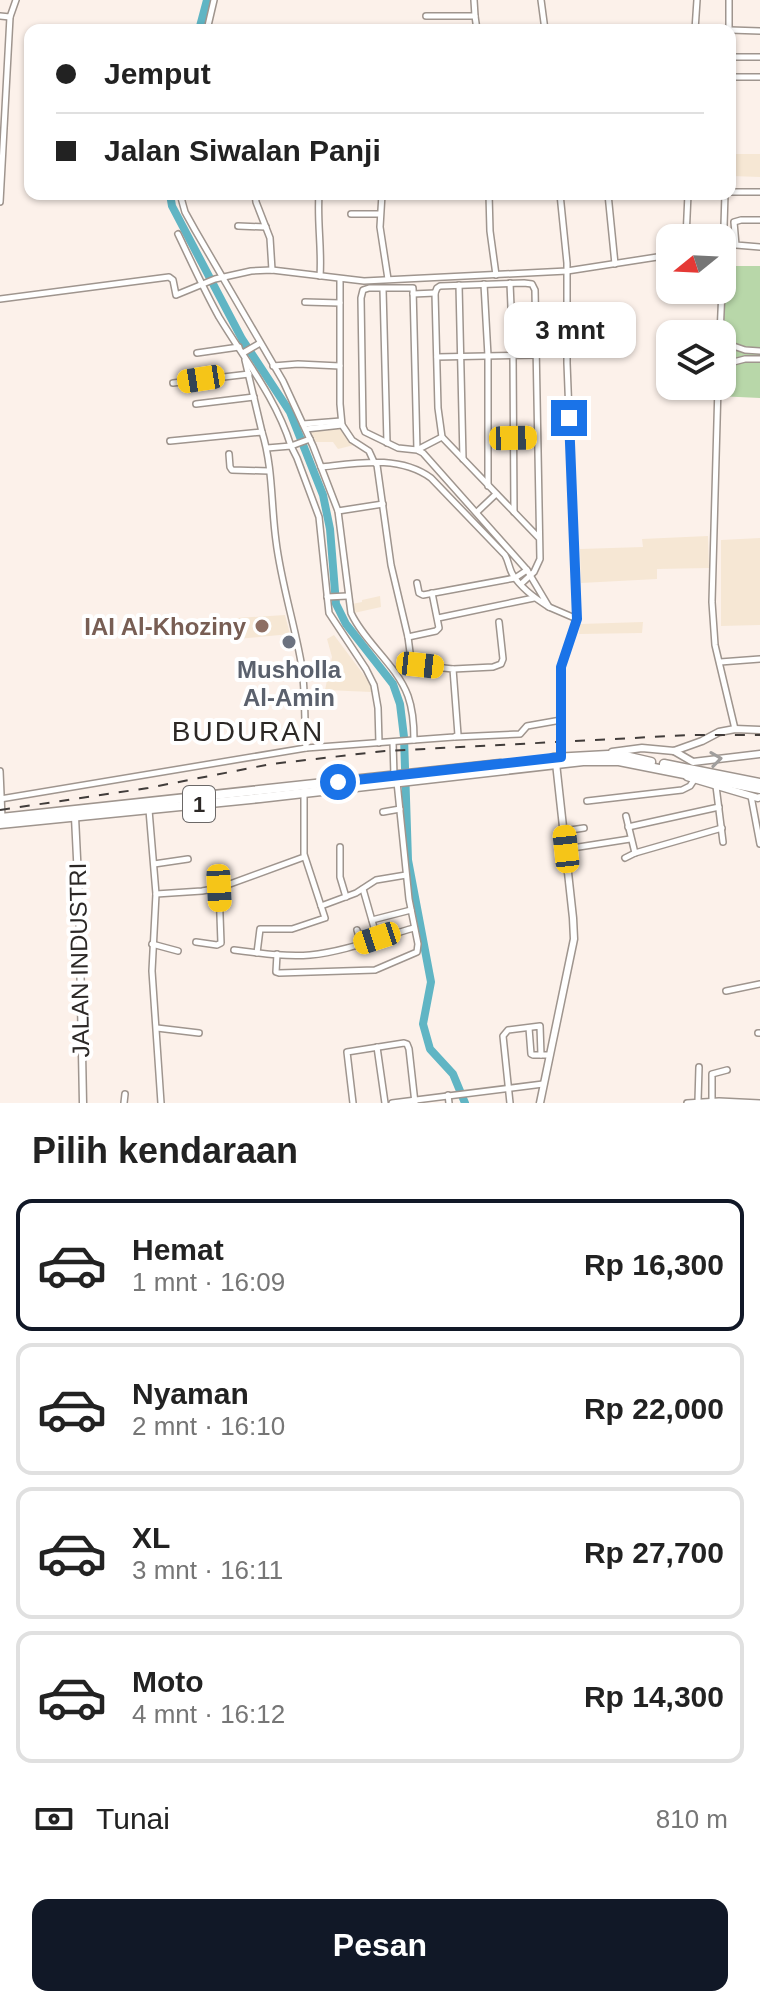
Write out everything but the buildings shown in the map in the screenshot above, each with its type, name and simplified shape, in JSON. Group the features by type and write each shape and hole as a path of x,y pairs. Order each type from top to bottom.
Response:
{"highway":[{"name":"1","path":"274,793 304,792 599,755 625,756 732,781 758,794"},
{"name":"1","path":"558,760 619,761 732,781"},
{"name":"1","path":"1,820 75,817 396,779"},
{"name":"1","path":"1,820 260,795"}],"street":[{"path":"0,202 2,114 10,17 16,0"},
{"path":"208,24 214,0"},
{"path":"474,0 476,24"},
{"path":"541,0 544,24"},
{"path":"695,24 697,0"},
{"path":"729,0 730,24"},
{"path":"0,16 10,17"},
{"path":"426,16 475,16"},
{"path":"736,30 760,31"},
{"path":"736,57 760,57"},
{"path":"736,77 760,77"},
{"path":"736,193 760,192"},
{"path":"182,200 185,212 223,277 257,345 283,381 321,467 338,511 346,567 346,596 354,619 408,695 414,723 411,740"},
{"path":"256,200 270,238 272,270"},
{"path":"319,200 320,276"},
{"path":"381,200 380,233 388,279"},
{"path":"489,200 496,275"},
{"path":"540,1103 545,1055 574,939 558,760 561,667 577,619 567,363 567,271 561,200"},
{"path":"609,200 615,264"},
{"path":"687,224 688,200"},
{"path":"725,224 727,200"},
{"path":"351,214 380,214"},
{"path":"734,224 737,220 760,220"},
{"path":"238,226 266,227"},
{"path":"178,234 221,320 266,389 294,445 319,517 328,607 332,619 374,685 379,743"},
{"path":"736,245 760,247"},
{"path":"0,299 169,277 173,280 176,295 215,279 251,271 272,270 364,281 567,271 656,257"},
{"path":"340,279 342,423 352,440 369,451 378,467 391,565 411,660 414,664 453,669 501,664 499,622"},
{"path":"413,279 417,450"},
{"path":"510,283 514,513"},
{"path":"521,584 531,577 540,563 534,286 510,283 440,286 435,293 439,425 442,437 539,538"},
{"path":"484,284 488,356 488,486"},
{"path":"459,285 463,459"},
{"path":"435,293 366,288 361,294 363,427 368,435 398,448 423,453 527,570 549,607"},
{"path":"383,289 387,443"},
{"path":"305,302 340,303"},
{"path":"197,353 243,352 257,345"},
{"path":"736,347 760,351"},
{"path":"745,350 745,359"},
{"path":"243,352 267,448 276,542 301,660 306,748"},
{"path":"437,357 536,355"},
{"path":"736,361 760,359"},
{"path":"273,366 340,366"},
{"path":"173,383 249,374"},
{"path":"196,404 266,389"},
{"path":"718,400 712,602 715,645 735,729"},
{"path":"304,427 342,423"},
{"path":"170,441 262,432"},
{"path":"417,450 442,437"},
{"path":"513,438 537,437"},
{"path":"267,448 308,440"},
{"path":"229,454 232,470 269,471"},
{"path":"321,467 374,462 418,469 431,478 505,555 515,578 534,598 577,619"},
{"path":"477,512 496,494"},
{"path":"338,511 383,504"},
{"path":"417,583 420,594 432,593 515,578 527,570"},
{"path":"408,637 439,628 432,593"},
{"path":"328,597 346,596"},
{"path":"438,618 534,598"},
{"path":"720,662 760,659"},
{"path":"453,669 459,731 454,737"},
{"path":"1,799 306,748 520,734 527,726 561,720"},
{"path":"674,751 719,732 760,730"},
{"path":"277,954 278,973 375,970 416,953 418,948 406,875 396,779 396,741"},
{"path":"599,755 642,748 674,751 693,762 760,754"},
{"path":"0,771 1,820"},
{"path":"681,773 694,780 758,794 760,844"},
{"path":"587,801 682,790 694,780"},
{"path":"716,786 723,842"},
{"path":"257,953 260,929 292,929 325,917 304,857 304,792"},
{"path":"628,827 719,807"},
{"path":"149,809 156,894 152,971 161,1103"},
{"path":"383,812 400,809"},
{"path":"626,816 635,853"},
{"name":"JALAN INDUSTRI","path":"75,817 83,1103"},
{"path":"564,831 584,828"},
{"path":"625,858 722,828"},
{"path":"566,849 630,839"},
{"path":"340,847 340,877 346,897"},
{"path":"156,894 219,888 304,857"},
{"path":"154,864 188,859"},
{"path":"321,906 363,889 376,880 406,875"},
{"path":"196,942 221,943 219,888"},
{"path":"363,889 377,938"},
{"path":"372,920 411,910"},
{"path":"234,950 314,955 342,950 414,928"},
{"path":"357,930 361,943"},
{"path":"152,944 178,951"},
{"path":"726,991 760,984"},
{"path":"510,1103 503,1036 508,1030 540,1026 545,1055"},
{"path":"157,1028 199,1033"},
{"path":"529,1028 531,1054 545,1055"},
{"path":"353,1103 347,1052 406,1043 415,1101"},
{"path":"377,1047 385,1103"},
{"path":"698,1101 699,1067"},
{"path":"710,1101 712,1074 727,1070"},
{"path":"392,1103 543,1084"},
{"path":"124,1103 125,1094"},
{"path":"448,1095 449,1103"},
{"path":"687,1103 760,1103"}],"shaded area":[{"path":"736,154 760,154 760,177 736,176"},
{"path":"339,422 354,445 338,449 333,442 315,442 307,425"},
{"path":"708,536 709,568 657,569 657,579 581,583 580,549 643,547 642,539"},
{"path":"760,538 760,625 721,626 721,540"},
{"path":"380,596 381,607 354,613 352,604"},
{"name":"IAI Al-Khoziny","path":"285,615 290,634 238,639 236,618"},
{"path":"643,622 642,633 579,634 580,624"},
{"path":"334,635 369,682 372,692 325,690 332,657 327,639"}],"green space":[{"path":"736,266 760,266 760,398 736,397 736,320 722,320 722,304 736,304"}],"waterway":[{"path":"201,24 207,0"},
{"path":"171,200 242,339 290,412 323,495 330,529 336,604 346,624 393,684 400,704 408,860 431,982 423,1024 430,1049 453,1074 465,1103"}],"railway":[{"path":"0,810 148,788 271,764 385,751 690,735 760,735"}],"place":[{"name":"IAI Al-Khoziny","path":"262,626"},
{"name":"Musholla Al-Amin","path":"289,642"}],"district":[{"name":"BUDURAN","path":"248,731"}],"route":[{"path":"338,782 561,757 561,667 577,619 569,418"}]}
